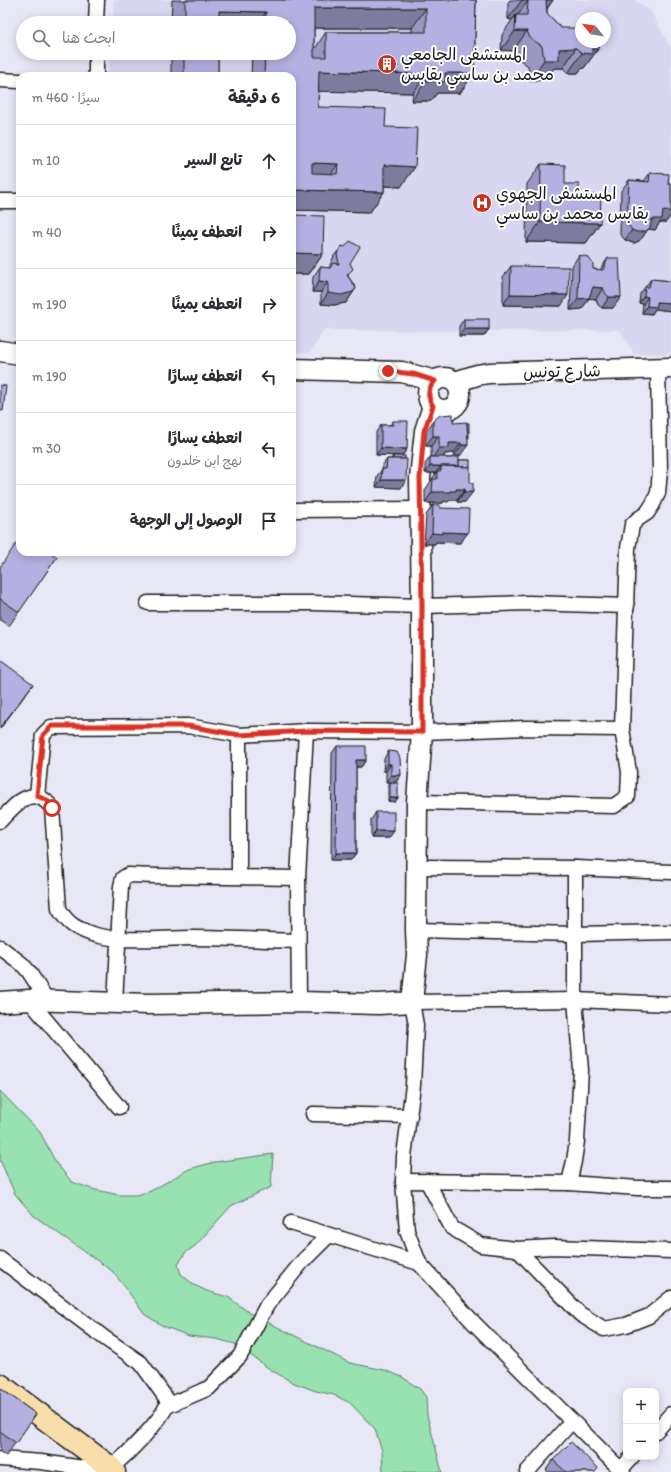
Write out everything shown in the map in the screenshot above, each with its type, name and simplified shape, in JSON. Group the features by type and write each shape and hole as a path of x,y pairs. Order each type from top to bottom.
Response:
{"main road":[{"path":"0,1385 112,1471"}],"street":[{"path":"96,16 97,0"},
{"path":"96,60 96,72"},
{"path":"0,80 16,81"},
{"path":"0,201 16,201"},
{"path":"0,351 16,353"},
{"path":"417,802 614,806 628,796 629,772 622,729 628,548 632,525 647,513 658,493 664,368"},
{"name":"شارع تونس","path":"455,382 489,373 664,368"},
{"path":"296,369 402,372 435,381 445,378 455,382 459,387 459,399 456,405 445,410 433,406 428,396 429,390 435,381"},
{"path":"433,406 424,431 420,478 422,732 417,802 417,955 412,1002 416,1025 413,1085 404,1156 403,1181 407,1231 419,1263 473,1322 622,1471 630,1460"},
{"path":"296,510 420,509"},
{"path":"148,603 313,603 422,606 529,603 627,606"},
{"path":"37,796 43,735 52,726 188,726 239,735 306,731 422,732 526,728 622,729"},
{"path":"298,1002 298,878 306,731"},
{"path":"238,876 239,735"},
{"path":"0,821 21,801 29,796 37,796 47,800 52,808 59,909 65,920 76,928 93,934 118,939 208,938 298,942"},
{"path":"416,867 575,868 671,872"},
{"path":"569,1183 577,1140 581,1070 575,1000 575,868"},
{"path":"116,1004 118,939 121,886 123,878 128,875 298,878"},
{"path":"416,930 575,934 671,932"},
{"path":"0,947 22,964 29,972 38,1000 119,1107"},
{"path":"0,1002 38,1000 116,1004 298,1002 379,1004 412,1002 575,1000 671,1004"},
{"path":"313,1114 410,1116"},
{"path":"403,1181 569,1183 638,1188 671,1188"},
{"path":"427,1181 452,1228 481,1245 517,1249 554,1247 671,1251"},
{"path":"291,1223 419,1263"},
{"path":"167,1406 209,1388 240,1356 267,1305 302,1262 329,1235"},
{"path":"517,1249 580,1314 604,1329 626,1325 649,1316 671,1298"},
{"path":"0,1259 106,1340 141,1363 168,1401 167,1406 157,1420 112,1471 40,1467 0,1459"},
{"path":"659,1428 671,1414"},
{"path":"527,1472 572,1420"}],"shaded area":[{"name":"المستشفى الجهوي بقابس محمد بن ساسي","path":"114,0 634,0 650,10 671,48 671,354 634,354 620,330 324,330 310,353 296,352 296,72 108,72 109,60 296,60 296,16 113,16"}],"green space":[{"path":"0,1091 40,1132 56,1163 72,1182 92,1189 119,1195 136,1195 151,1191 189,1169 215,1162 273,1154 271,1187 231,1206 195,1246 185,1253 178,1265 181,1274 194,1285 207,1291 228,1297 251,1314 350,1363 385,1370 402,1377 420,1389 426,1397 427,1415 442,1472 383,1472 382,1451 375,1429 350,1403 334,1395 316,1391 294,1383 271,1370 235,1344 216,1339 189,1336 163,1326 144,1314 112,1271 34,1216 15,1194 0,1160"}],"building":[{"path":"185,0 476,0 474,73 445,73 445,82 426,81 427,74 319,71 318,107 386,109 385,127 417,128 415,167 384,165 384,192 296,190 296,72 264,72 265,60 296,60 296,16 266,16 266,12 219,11 219,16 185,16","holes":["314,8 426,8 426,32 326,32 326,57 314,57","312,163 338,164 337,174 312,173"]},
{"path":"524,0 546,0 547,13 561,28 575,28 576,48 559,49 559,60 544,60 542,46 530,38 527,31 515,31 516,15 527,15 528,1"},
{"path":"576,48 598,48 592,49 592,54 582,53"},
{"path":"184,60 218,60 218,72 184,72"},
{"path":"541,164 565,165 565,184 579,184 579,194 601,195 600,223 540,222"},
{"path":"650,173 669,174 668,184 671,184 671,211 663,211 662,219 652,219 650,228 646,231 637,232 632,230 627,223 629,180 649,182"},
{"path":"296,215 324,216 323,254 296,253"},
{"path":"350,241 360,247 350,263 353,269 347,275 356,288 353,292 341,295 328,293 328,282 319,281 320,267 330,268 333,263 339,264 337,254 342,246 345,247"},
{"path":"579,255 588,257 593,264 593,269 603,270 608,258 619,258 621,297 609,297 603,288 593,287 589,298 578,299"},
{"path":"511,266 569,267 568,295 510,294"},
{"path":"651,279 671,281 671,303 657,302 657,307 647,306 648,297 644,296 645,287 649,287"},
{"path":"464,319 489,319 489,329 464,329"},
{"path":"0,385 6,386 3,411 0,410"},
{"path":"453,414 453,423 467,422 468,445 462,445 461,443 449,443 449,448 439,448 439,436 433,436 433,421 440,415"},
{"path":"393,421 408,421 407,449 381,448 381,425 393,425"},
{"path":"467,423 469,423 469,438 468,438"},
{"path":"393,456 405,456 405,459 393,459"},
{"path":"430,457 459,457 459,466 430,466"},
{"path":"387,459 407,459 406,480 381,480 382,469 386,469"},
{"path":"459,460 470,460 470,467 458,467"},
{"path":"441,466 470,467 470,483 473,483 473,492 464,492 465,489 456,489 456,491 450,492 432,492 433,479 437,479 437,471 441,471"},
{"path":"433,505 440,505 440,508 469,509 468,533 432,533"},
{"path":"16,544 16,556 57,557 19,612 0,599 0,567"},
{"path":"0,660 33,684 0,728"},
{"path":"337,746 366,746 366,760 356,760 356,853 336,853"},
{"path":"388,751 397,752 400,758 401,775 391,775 391,764 388,764"},
{"path":"390,783 398,783 398,798 390,798"},
{"path":"376,812 394,812 394,831 376,831"},
{"path":"0,1388 36,1414 16,1443 0,1431"},
{"path":"571,1442 598,1468 595,1472 566,1472 553,1460"}],"place":[{"name":"المستشفى الجامعي محمد بن ساسي بقابس","path":"387,64"},
{"name":"المستشفى الجهوي بقابس محمد بن ساسي","path":"482,203"}],"route":[{"path":"52,808 47,800 37,796 43,735 52,726 188,726 239,735 306,731 422,732 420,478 424,431 433,406 428,396 431,385 435,381 413,374 388,371"}]}
